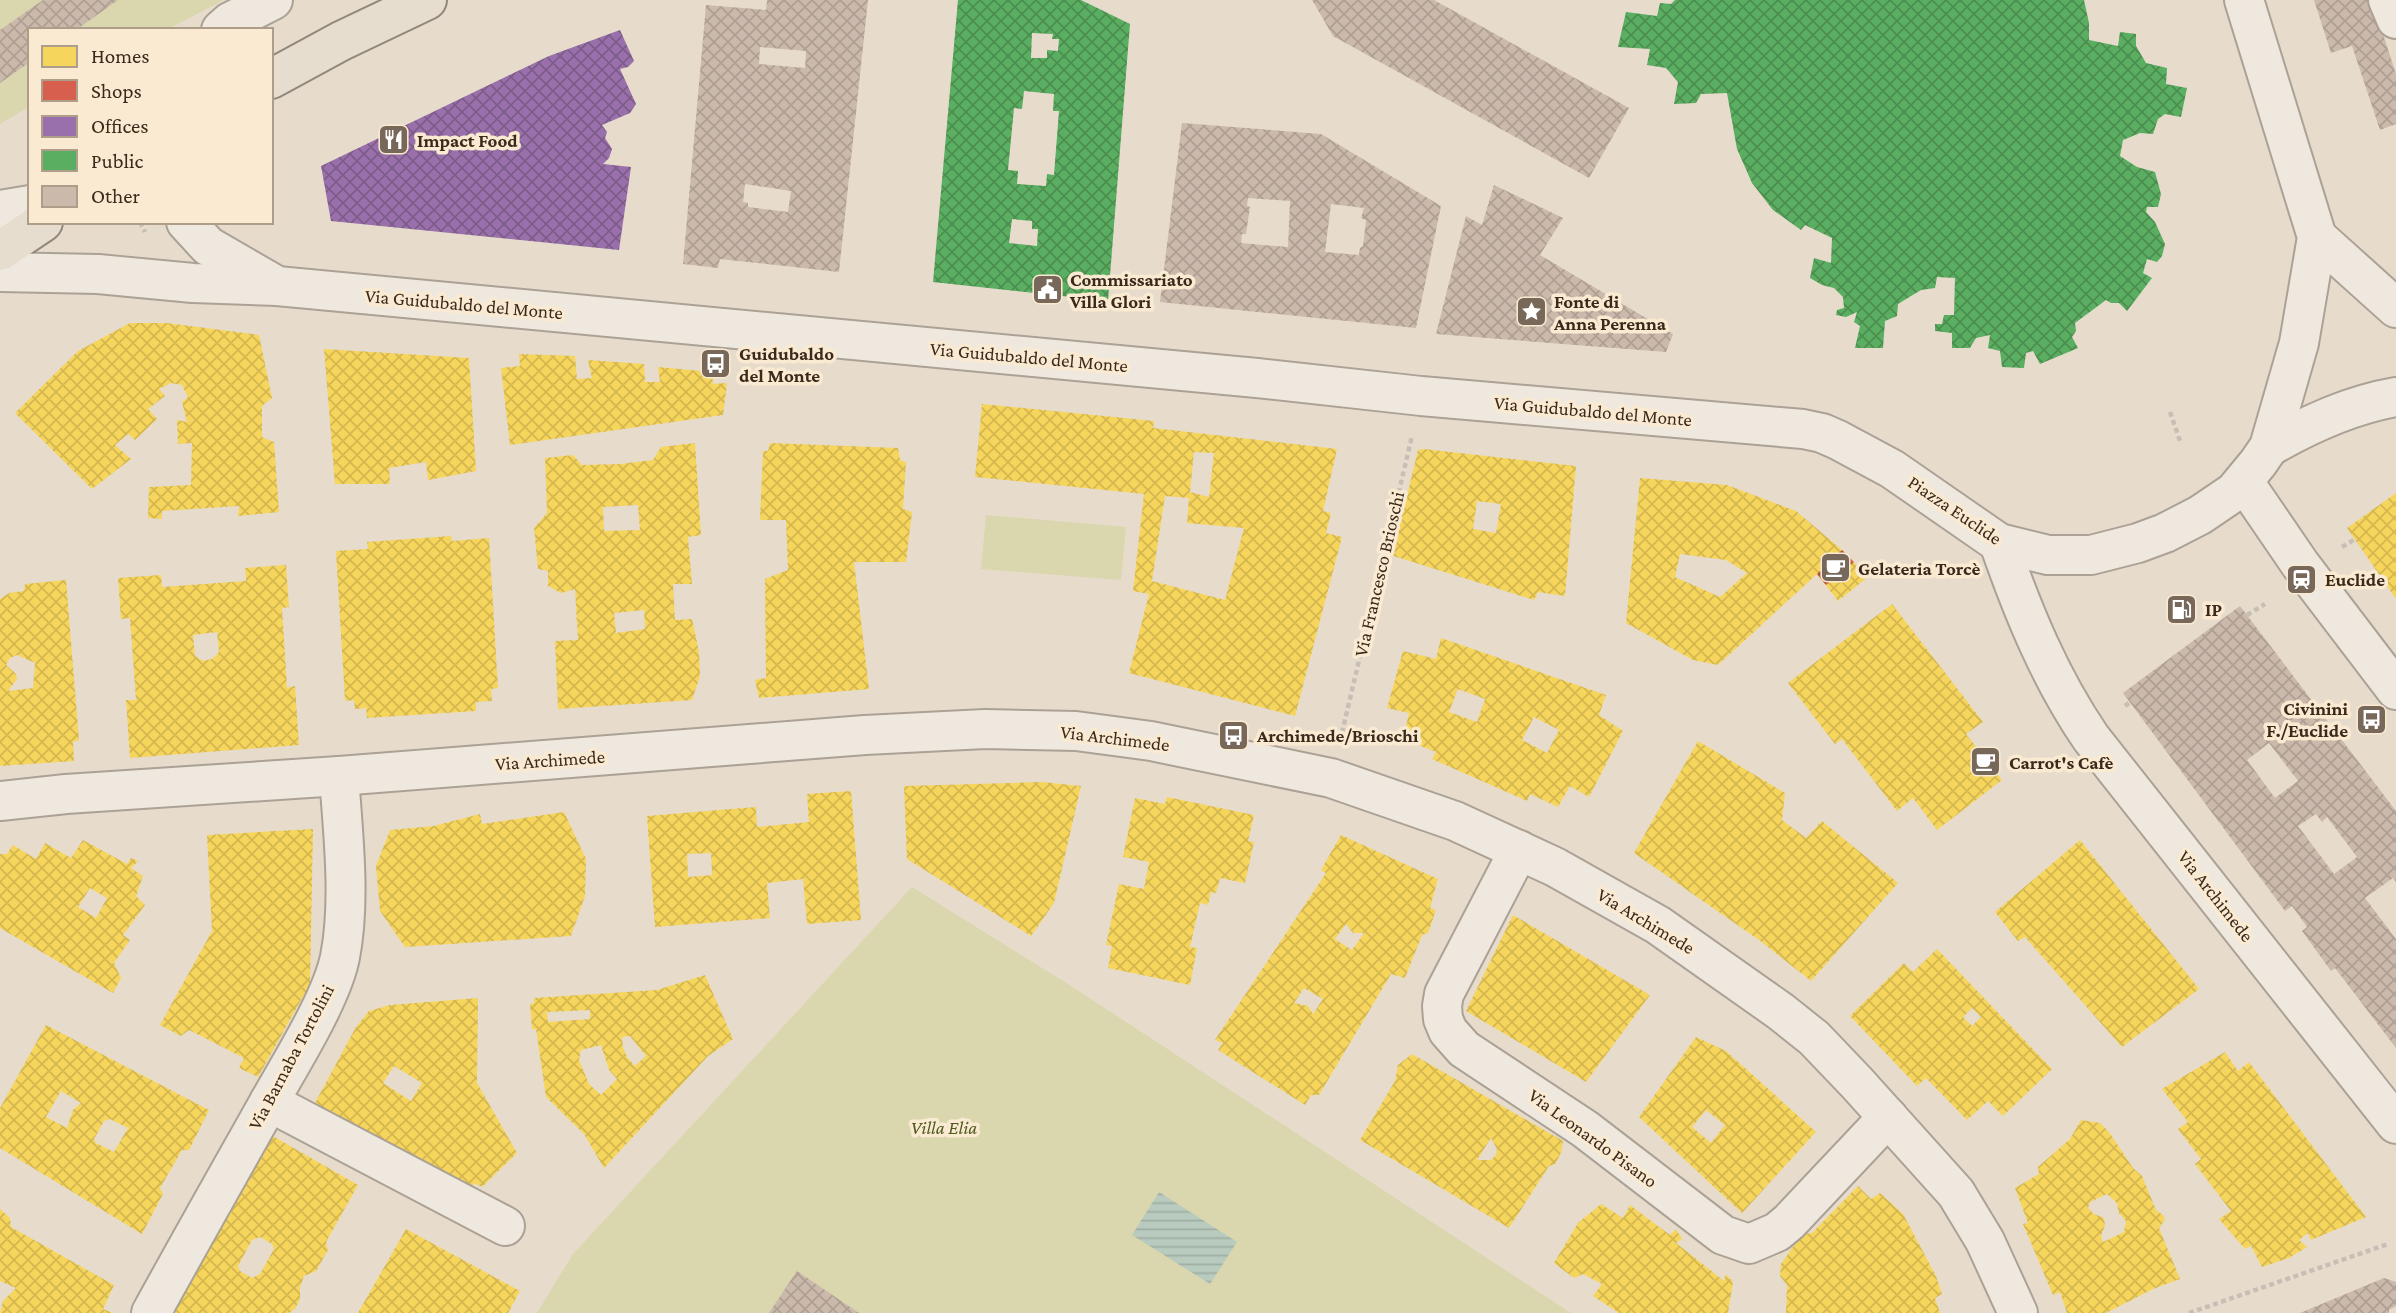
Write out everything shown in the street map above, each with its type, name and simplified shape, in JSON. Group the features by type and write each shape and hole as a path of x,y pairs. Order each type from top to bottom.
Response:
{"main road":[{"path":"273,78 341,41 427,0"},
{"path":"0,251 40,224"}],"street":[{"path":"223,28 273,0"},
{"path":"2244,0 2317,237 2396,308"},
{"path":"2388,0 2396,19"},
{"path":"0,210 28,205"},
{"name":"Via Guidubaldo del Monte","path":"188,224 208,246 277,286"},
{"name":"Piazza Euclide","path":"1781,426 1822,433 1852,447 1910,480 1999,543 2048,555 2081,556 2106,552 2165,533 2220,504 2244,482 2269,447 2299,343 2317,237"},
{"name":"Via Guidubaldo del Monte","path":"0,272 98,274 193,283 277,286 1257,378 1421,396 1781,426"},
{"name":"Piazza Euclide","path":"2269,447 2332,415 2396,397"},
{"path":"2244,482 2300,564 2396,691"},
{"name":"Via Archimede","path":"1999,543 2030,627 2049,667 2091,738 2396,1125"},
{"name":"Via Archimede","path":"0,801 66,794 985,729 1076,731 1186,747 1331,778 1437,814 1519,850 1658,925 1739,981 1814,1038 1937,1171 1971,1215 2004,1278 2018,1313"},
{"name":"Via Barnaba Tortolini","path":"151,1313 317,1014 340,958 344,885 339,776"},
{"name":"Via Leonardo Pisano","path":"1519,850 1444,994 1443,1019 1448,1031 1464,1049 1585,1129 1723,1235 1749,1244 1764,1240 1783,1227 1888,1117"},
{"path":"269,1102 505,1226"}],"path":[{"path":"141,224 146,232"},
{"name":"Via Francesco Brioschi","path":"1338,750 1421,396"},
{"path":"2170,412 2181,444"},
{"path":"2342,547 2355,539"},
{"path":"2247,615 2265,604"},
{"path":"2189,1313 2388,1244"}],"green space":[{"path":"0,0 224,0 170,28 28,28 28,107 0,124"},
{"path":"986,515 1126,527 1121,580 981,569"},
{"name":"Villa Elia","path":"912,887 1068,984 1571,1313 537,1313 573,1254"}],"shaded area":[{"path":"1159,1192 1237,1242 1210,1284 1132,1235"}],"building: Homes":[{"path":"130,323 167,323 259,335 272,398 262,406 262,437 274,442 279,512 238,516 239,506 162,511 162,519 148,518 149,487 191,485 192,443 178,444 177,420 187,422 182,402 188,397 182,385 171,383 159,389 165,396 148,409 157,419 135,440 128,434 115,445 131,459 92,489 15,413 78,351"},
{"path":"324,349 469,358 476,471 428,480 426,462 389,468 390,484 335,484"},
{"path":"519,354 575,356 577,379 592,378 588,360 644,364 645,382 660,382 658,367 712,372 713,384 727,383 723,415 510,445 501,368 520,366"},
{"path":"982,404 1154,421 1153,428 1337,449 1323,511 1331,513 1326,533 1342,537 1295,716 1129,673 1149,594 1133,591 1144,494 975,477","holes":["1194,452 1214,453 1209,497 1190,492","1165,496 1189,498 1187,523 1244,528 1225,600 1152,581"]},
{"path":"695,443 701,535 688,537 692,584 673,584 675,620 692,619 699,652 700,676 692,700 558,709 555,641 578,640 575,589 561,593 548,586 548,571 538,569 534,528 547,513 545,458 573,455 582,465 620,464 653,460 661,447","holes":["638,505 640,530 604,531 603,507","644,610 645,629 616,633 614,613"]},
{"path":"770,443 898,448 900,460 906,462 903,509 912,512 906,562 854,562 869,689 759,698 755,680 766,678 765,579 788,570 786,520 760,520 763,451 768,451"},
{"path":"1418,450 1576,466 1565,596 1538,592 1534,600 1384,553 1399,499 1406,500","holes":["1477,501 1501,504 1496,533 1473,529"]},
{"path":"1640,478 1727,485 1796,511 1842,550 1868,577 1838,601 1817,574 1718,665 1693,660 1626,623","holes":["1680,554 1726,560 1747,573 1720,597 1675,577"]},
{"path":"2396,493 2396,599 2347,528"},
{"path":"451,536 452,541 489,538 498,688 491,689 492,701 476,702 476,711 367,718 366,708 355,709 354,700 345,701 336,551 368,549 367,542"},
{"path":"286,565 289,607 282,608 287,688 295,686 299,745 130,758 126,700 136,700 130,618 121,619 118,578 161,575 162,587 246,581 245,568","holes":["217,632 219,652 212,659 203,661 195,656 193,635"]},
{"path":"66,580 79,740 73,742 74,761 0,766 0,599 9,593 24,591 25,584","holes":["17,655 35,663 33,688 8,691 17,679 16,674 6,665 10,658"]},
{"path":"1892,604 1983,722 1966,734 2002,780 1937,830 1913,798 1897,811 1842,739 1835,744 1788,683"},
{"path":"1441,638 1606,695 1599,715 1623,731 1589,797 1570,786 1558,807 1530,794 1527,801 1432,759 1436,752 1403,739 1409,713 1387,708 1403,651 1436,659","holes":["1458,689 1485,699 1477,722 1449,712","1534,717 1559,730 1547,753 1522,740"]},
{"path":"1698,741 1785,793 1782,820 1806,838 1822,821 1898,883 1811,981 1759,940 1634,853"},
{"path":"1042,782 1081,786 1054,903 1031,936 907,859 904,786"},
{"path":"851,791 861,920 807,924 803,879 767,883 770,918 655,927 647,816 756,807 757,827 809,822 807,794","holes":["711,853 712,875 688,877 687,854"]},
{"path":"1167,797 1254,815 1248,841 1254,842 1245,883 1220,878 1216,893 1211,892 1208,905 1200,903 1190,947 1197,948 1190,985 1108,968 1112,946 1106,945 1119,884 1144,889 1149,862 1123,857 1135,798 1165,804"},
{"path":"564,812 586,859 585,896 571,936 405,947 380,911 376,866 390,830 434,826 480,814 482,824"},
{"path":"313,829 310,984 258,1077 239,1068 244,1058 189,1030 181,1036 160,1025 212,931 207,835"},
{"path":"1341,835 1438,879 1430,908 1436,910 1428,933 1422,935 1405,978 1391,974 1319,1095 1311,1095 1305,1105 1218,1050 1223,1043 1215,1040 1326,873 1321,870","holes":["1346,924 1353,933 1364,933 1352,950 1335,939","1304,988 1323,999 1313,1014 1308,1006 1294,1003"]},
{"path":"83,840 127,864 131,858 138,861 131,868 143,876 136,896 145,905 123,935 130,940 114,963 121,978 113,993 0,928 0,854 7,854 13,845 36,859 45,843 71,858","holes":["90,888 107,898 96,918 78,907"]},
{"path":"2080,840 2199,989 2122,1047 2025,937 2018,941 1995,912"},
{"path":"1513,915 1650,995 1586,1082 1466,1011"},
{"path":"1937,949 2052,1069 2003,1116 1988,1101 1967,1120 1926,1078 1917,1086 1850,1016 1904,963 1913,972","holes":["1972,1008 1981,1017 1972,1026 1963,1017"]},
{"path":"705,975 733,1039 708,1056 604,1168 584,1134 546,1097 536,1029 532,1029 530,1004 534,1003 534,998 657,990","holes":["590,1010 590,1019 548,1022 547,1012","630,1036 646,1056 635,1066 627,1057 622,1037","601,1045 609,1070 617,1079 601,1095 589,1084 579,1060 581,1050"]},
{"path":"478,998 477,1083 517,1153 482,1187 474,1183 469,1192 315,1103 356,1027 369,1011 390,1005","holes":["394,1066 422,1083 411,1101 383,1083"]},
{"path":"46,1025 209,1110 189,1150 182,1150 160,1188 163,1194 142,1234 0,1148 0,1108","holes":["61,1091 81,1103 73,1110 67,1128 46,1117","110,1119 128,1128 114,1152 96,1143 94,1139 104,1121"]},
{"path":"1696,1037 1726,1051 1816,1132 1742,1213 1639,1117","holes":["1706,1110 1725,1125 1711,1143 1692,1127"]},
{"path":"2225,1052 2238,1071 2249,1062 2366,1217 2311,1240 2308,1233 2299,1240 2307,1247 2289,1258 2262,1267 2251,1246 2245,1249 2219,1219 2231,1211 2195,1164 2201,1159 2178,1129 2188,1122 2162,1089"},
{"path":"1412,1054 1563,1141 1555,1164 1549,1166 1509,1228 1360,1140 1395,1081 1398,1065","holes":["1491,1138 1497,1149 1491,1160 1477,1160"]},
{"path":"2081,1120 2100,1123 2109,1132 2133,1168 2142,1176 2156,1210 2164,1216 2165,1220 2159,1228 2180,1279 2153,1289 2106,1313 2067,1313 2060,1292 2053,1295 2023,1224 2028,1223 2015,1188 2039,1174 2038,1167 2070,1139","holes":["2107,1194 2117,1203 2119,1213 2126,1221 2124,1232 2103,1242 2101,1236 2105,1225 2104,1218 2088,1208 2090,1202"]},
{"path":"271,1135 358,1185 326,1242 328,1250 316,1271 304,1276 300,1299 295,1309 289,1313 172,1313","holes":["260,1237 272,1244 274,1249 260,1274 252,1278 240,1271 238,1266 252,1240"]},
{"path":"1858,1186 1871,1199 1880,1193 1903,1214 1936,1276 1942,1294 1935,1298 1940,1313 1786,1313 1787,1285 1780,1276 1781,1264 1802,1234 1812,1233"},
{"path":"1601,1204 1623,1218 1630,1205 1670,1235 1676,1229 1682,1239 1676,1243 1724,1281 1726,1274 1733,1282 1728,1313 1619,1313 1593,1296 1602,1284 1583,1274 1574,1278 1554,1263 1578,1223"},
{"path":"0,1209 10,1218 11,1227 114,1285 103,1309 113,1313 0,1313 3,1301 16,1288 0,1281"},
{"path":"406,1229 520,1291 508,1313 358,1313"}],"building: Shops":[{"name":"Gelateria Torcè","path":"1842,550 1854,562 1826,585 1817,574"}],"building: Offices":[{"path":"620,30 634,61 628,67 620,69 636,104 630,113 602,125 607,132 605,138 612,149 603,164 631,167 619,250 331,221 321,166 549,56"}],"building: Public":[{"path":"958,0 1081,0 1130,24 1108,301 933,282","holes":["1032,33 1053,34 1052,39 1059,39 1058,51 1047,50 1047,58 1031,58","1024,91 1054,94 1053,111 1059,111 1054,175 1047,174 1046,186 1017,184 1018,171 1008,170 1014,108 1022,109","1012,219 1032,221 1032,229 1038,229 1037,246 1009,243"]},
{"path":"1675,0 2084,0 2089,23 2089,40 2118,46 2120,32 2136,34 2136,46 2146,63 2167,68 2166,84 2187,88 2181,117 2165,114 2158,119 2153,134 2140,133 2123,140 2120,156 2137,167 2155,172 2161,194 2158,207 2147,207 2146,212 2155,222 2165,244 2162,256 2157,262 2147,259 2143,273 2152,278 2127,311 2119,303 2106,300 2075,323 2076,331 2072,337 2078,348 2040,364 2033,351 2026,353 2024,368 2002,367 2000,351 1988,348 1990,335 1976,338 1970,348 1952,348 1952,333 1935,331 1935,324 1942,324 1944,315 1954,315 1955,278 1937,277 1935,288 1921,290 1898,304 1897,316 1885,321 1883,348 1855,348 1860,326 1854,322 1857,312 1846,317 1836,315 1837,310 1844,308 1843,297 1834,288 1810,278 1814,258 1831,263 1832,238 1805,225 1801,230 1773,210 1752,183 1737,149 1727,93 1701,94 1696,103 1674,104 1678,82 1666,68 1647,65 1650,49 1618,47 1626,12 1657,16 1660,3 1671,4"}],"building: Other":[{"path":"43,0 118,0 79,28 28,28 28,63 0,83 0,30"},
{"path":"767,0 868,0 839,272 720,259 718,268 683,264 706,5 766,10","holes":["760,47 806,51 805,68 759,64","745,184 791,191 788,212 748,207 748,203 743,202"]},
{"path":"1312,0 1434,0 1629,108 1589,178 1333,36"},
{"path":"2314,0 2372,0 2396,74 2396,124 2380,130 2352,46 2331,53"},
{"path":"1182,123 1321,134 1441,206 1416,328 1160,302","holes":["1248,198 1290,201 1288,247 1241,243 1242,234 1246,234 1250,207 1247,206","1331,204 1364,208 1361,218 1366,220 1363,246 1359,255 1325,252"]},
{"path":"1494,185 1563,218 1540,255 1673,334 1666,352 1436,334 1466,216 1482,225"},
{"path":"2240,606 2396,811 2396,882 2393,878 2365,898 2396,939 2396,1048 2335,968 2331,971 2302,931 2307,927 2292,906 2285,911 2123,693","holes":["2269,743 2298,781 2275,798 2247,760","2316,814 2322,822 2327,817 2357,857 2334,874 2298,826"]},
{"path":"797,1271 859,1313 769,1313"},
{"path":"2384,1278 2396,1282 2396,1306 2389,1310 2389,1313 2300,1313"}],"place":[{"name":"Impact Food","path":"394,140"},
{"name":"Commissariato Villa Glori","path":"1047,290"},
{"name":"Fonte di Anna Perenna","path":"1531,312"},
{"name":"Guidubaldo del Monte","path":"716,364"},
{"name":"Gelateria Torcè","path":"1835,568"},
{"name":"Euclide","path":"2302,579"},
{"name":"IP","path":"2182,609"},
{"name":"Civinini F./Euclide","path":"2371,719"},
{"name":"Archimede/Brioschi","path":"1234,735"},
{"name":"Carrot's Cafè","path":"1986,762"}]}
